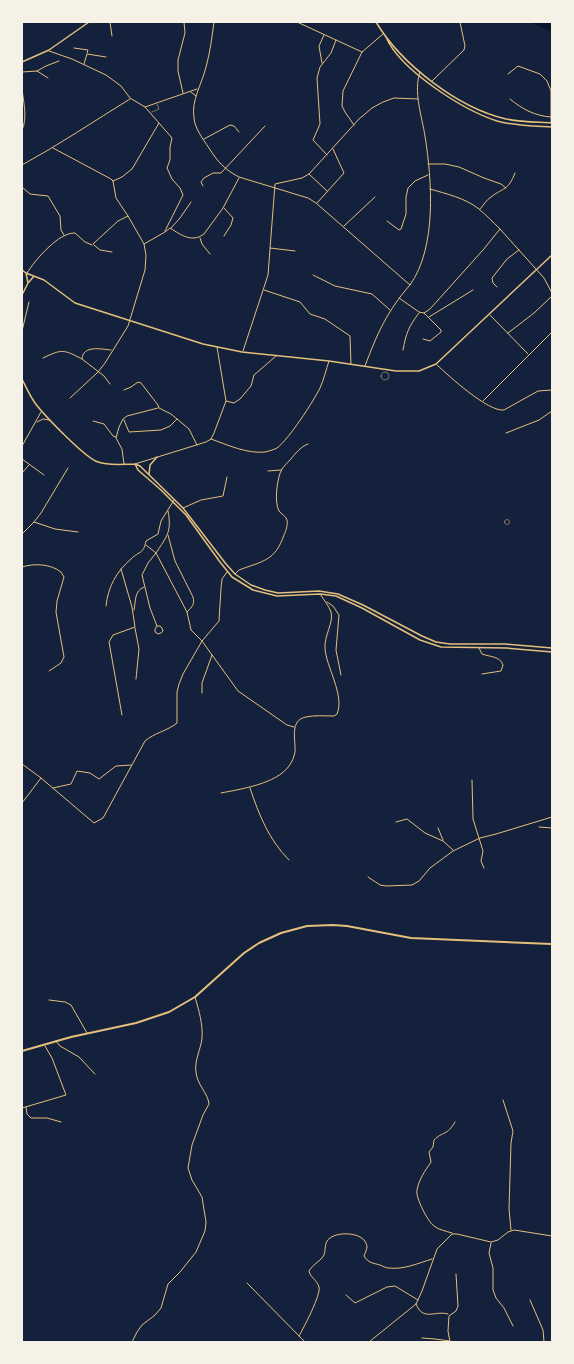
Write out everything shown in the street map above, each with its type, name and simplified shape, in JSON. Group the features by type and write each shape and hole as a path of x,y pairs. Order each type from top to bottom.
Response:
{"highway":[{"path":"22,1051 87,1033 147,1020 169,1012 195,997 244,953 259,943 281,933 307,926 347,926 411,938 552,944"}],"street":[{"path":"22,62 47,51 89,22"},
{"path":"110,22 112,36"},
{"path":"183,94 178,71 178,60 185,33 184,22"},
{"path":"214,22 206,68 198,89 193,112 197,129 214,157 224,169 239,177 308,198 316,203 410,285"},
{"path":"297,22 362,52"},
{"path":"376,22 398,55 419,76 452,99 488,118 510,124 552,127"},
{"path":"432,81 464,50 465,46 460,22"},
{"path":"322,63 319,46 324,34"},
{"path":"354,125 342,106 341,99 347,80 362,52 384,35"},
{"path":"384,35 402,56 420,72 462,102 483,112 518,121 552,123 551,91 547,80 543,76 518,66 508,74"},
{"path":"327,155 313,140 320,124 316,84 322,63 331,53 336,40"},
{"path":"53,47 54,53"},
{"path":"74,48 88,50 84,64"},
{"path":"47,51 72,58 118,83 130,98 145,107 173,139 170,147 170,160 167,168 172,179 180,188 183,195 164,232"},
{"path":"87,54 106,57"},
{"path":"22,72 37,71 58,62"},
{"path":"37,71 48,78"},
{"path":"365,367 375,341 390,310 418,273 428,243 430,189 425,136 418,99 420,72"},
{"path":"22,88 24,124 22,130"},
{"path":"145,107 198,89"},
{"path":"191,92 196,96"},
{"path":"22,164 53,148 71,134 88,126 130,98"},
{"path":"242,352 268,275 274,188 276,183 289,182 309,174 368,110 382,102 394,98 418,99"},
{"path":"510,99 533,114 552,117"},
{"path":"112,181 122,177 132,169 159,123"},
{"path":"204,139 230,125 234,126 239,132"},
{"path":"203,186 201,182 203,178 214,173 220,174 265,126"},
{"path":"53,148 112,181 116,198 144,244 146,255 145,270 125,331 98,372 70,398"},
{"path":"316,203 344,173 333,149"},
{"path":"428,164 445,164 459,167 497,182 506,188"},
{"path":"480,210 491,197 506,188 511,183 514,173"},
{"path":"309,174 327,191"},
{"path":"387,221 400,230 406,214 406,197 408,188 415,181 429,175"},
{"path":"170,228 186,238 200,237 204,234 223,208 239,177"},
{"path":"22,187 30,194 48,196 60,216 61,230 64,235"},
{"path":"430,189 460,198 480,210 500,229 544,278 552,293"},
{"path":"344,227 375,198"},
{"path":"144,244 170,228 180,218 191,202"},
{"path":"223,208 233,218 231,225 224,236"},
{"path":"93,244 118,221 128,216"},
{"path":"424,313 430,309 456,281 500,229"},
{"path":"26,273 43,253 64,235 75,232 90,245 93,244 100,250 112,252"},
{"path":"200,237 202,244 210,254"},
{"path":"270,248 295,251"},
{"path":"497,287 493,283 492,278 505,261 519,250"},
{"path":"22,270 44,280 75,303 129,322 203,344 242,352 329,361 396,372 409,372 424,370 436,364 552,255"},
{"path":"26,273 28,283"},
{"path":"313,274 335,286 372,294 390,310"},
{"path":"22,295 28,283 34,276"},
{"path":"263,290 300,302 310,314 325,319 347,332 350,336 351,365"},
{"path":"429,317 473,290"},
{"path":"508,333 534,313 552,296"},
{"path":"399,298 419,312 424,313 441,330 441,332 430,341 423,339"},
{"path":"22,331 29,302"},
{"path":"403,350 406,334 419,312"},
{"path":"490,314 529,355"},
{"path":"482,402 552,332"},
{"path":"211,439 226,401 217,346"},
{"path":"82,359 85,351 89,349 112,350"},
{"path":"43,358 59,351 64,351 82,359 104,376 110,384"},
{"path":"226,401 234,403 240,399 251,386 254,375 277,356"},
{"path":"22,379 31,398 41,411 96,461 104,463 135,464 198,445 211,439 255,452 265,452 277,447 303,416 323,380 329,361"},
{"path":"436,364 446,374 493,409 504,410 538,391 552,390"},
{"path":"124,390 138,382 141,383 159,408 171,414 189,429 192,438 198,445"},
{"path":"116,438 118,427 123,419 128,416 159,408"},
{"path":"22,446 41,411"},
{"path":"506,433 539,420 552,411"},
{"path":"36,422 43,419 50,420"},
{"path":"123,419 129,432 161,430 170,426 177,419"},
{"path":"93,421 104,424 116,438 123,453 124,464"},
{"path":"235,574 239,570 269,559 275,554 281,543 288,522 279,511 276,500 281,470 298,451 308,444"},
{"path":"22,458 44,475"},
{"path":"149,475 150,465 157,458"},
{"path":"22,473 29,464"},
{"path":"135,464 140,466 174,500 235,574 251,585 272,592 287,593 319,591 331,592 344,596 363,604 436,642 450,644 506,644 552,648"},
{"path":"135,464 138,470 174,500"},
{"path":"22,534 34,522 68,468"},
{"path":"268,471 281,470"},
{"path":"182,509 201,500 223,496 228,477"},
{"path":"106,606 112,583 121,569 132,558 144,550 146,540 158,534 160,521 174,500"},
{"path":"182,509 227,572 241,584 253,590 264,594 287,596 320,594 336,596 420,640 435,646 449,648 506,648 552,652"},
{"path":"157,626 150,608 142,573 168,534 170,524 168,511"},
{"path":"34,522 55,529 78,532"},
{"path":"168,534 175,561 194,601 193,606 187,612"},
{"path":"146,545 156,553 187,612 190,630 202,641 238,691 287,725 295,727"},
{"path":"22,567 32,565 50,567 58,569 64,577 57,601 56,612 64,657 61,664 49,671"},
{"path":"121,569 133,612 139,649 136,679"},
{"path":"22,764 41,778 94,823 103,818 145,741 149,737 177,723 177,692 179,684 202,641 219,621 222,579 227,572"},
{"path":"133,612 137,594 140,589 145,587"},
{"path":"221,792 250,788 283,772 290,766 294,758 294,733 295,727 299,720 303,717 334,716 339,710 334,678 325,650 327,632 332,617 326,602 319,591"},
{"path":"326,602 333,606 339,615 336,650 341,675"},
{"path":"122,716 109,642 113,635 135,627"},
{"path":"479,648 482,654 498,658 503,665 500,672 482,674"},
{"path":"202,692 202,683 212,655"},
{"path":"52,788 71,784 78,771 90,773 99,779 116,766 132,764"},
{"path":"22,803 41,778"},
{"path":"472,780 473,819 483,851 481,861 484,868"},
{"path":"250,788 256,806 270,836 278,849 289,860"},
{"path":"368,877 380,885 412,885 419,881 430,868 453,851 480,838 552,817"},
{"path":"396,822 407,819 425,833 444,841"},
{"path":"539,827 552,828"},
{"path":"438,828 444,841 453,851"},
{"path":"132,1342 142,1325 155,1315 161,1308 168,1284 196,1252 205,1231 206,1222 202,1197 192,1180 188,1168 192,1145 203,1115 209,1104 208,1098 200,1086 195,1070 201,1044 202,1030 195,997"},
{"path":"49,1000 65,1002 71,1005 87,1033"},
{"path":"56,1041 60,1046 79,1057 95,1074"},
{"path":"22,1108 66,1095 52,1058 44,1044"},
{"path":"503,1100 513,1131 511,1143 509,1209 511,1231"},
{"path":"26,1106 27,1114 31,1118 47,1118 61,1122"},
{"path":"455,1122 448,1132 434,1140 433,1147 429,1152 431,1162 421,1177 416,1191 426,1217 430,1223 434,1227 453,1234 491,1242 511,1231 519,1230 552,1236"},
{"path":"299,1336 308,1320 319,1290 317,1283 309,1271 312,1266 324,1255 326,1242 329,1238 343,1233 353,1234 362,1239 366,1244 364,1256 366,1259 370,1262 389,1268 415,1265 433,1259"},
{"path":"369,1342 416,1304 437,1249 453,1234"},
{"path":"491,1242 489,1253 493,1268 493,1290 496,1298 504,1308 513,1326"},
{"path":"416,1304 419,1311 423,1313 449,1314 456,1311 458,1309 456,1274"},
{"path":"247,1283 306,1342"},
{"path":"346,1295 355,1303 387,1286 392,1286 418,1300"},
{"path":"530,1300 543,1330 544,1342"},
{"path":"422,1338 434,1338 450,1342 448,1331 449,1314"}],"lane":[{"path":"150,113 159,109 156,103"}],"water":[{"path":"530,22 552,22 552,32"}]}
